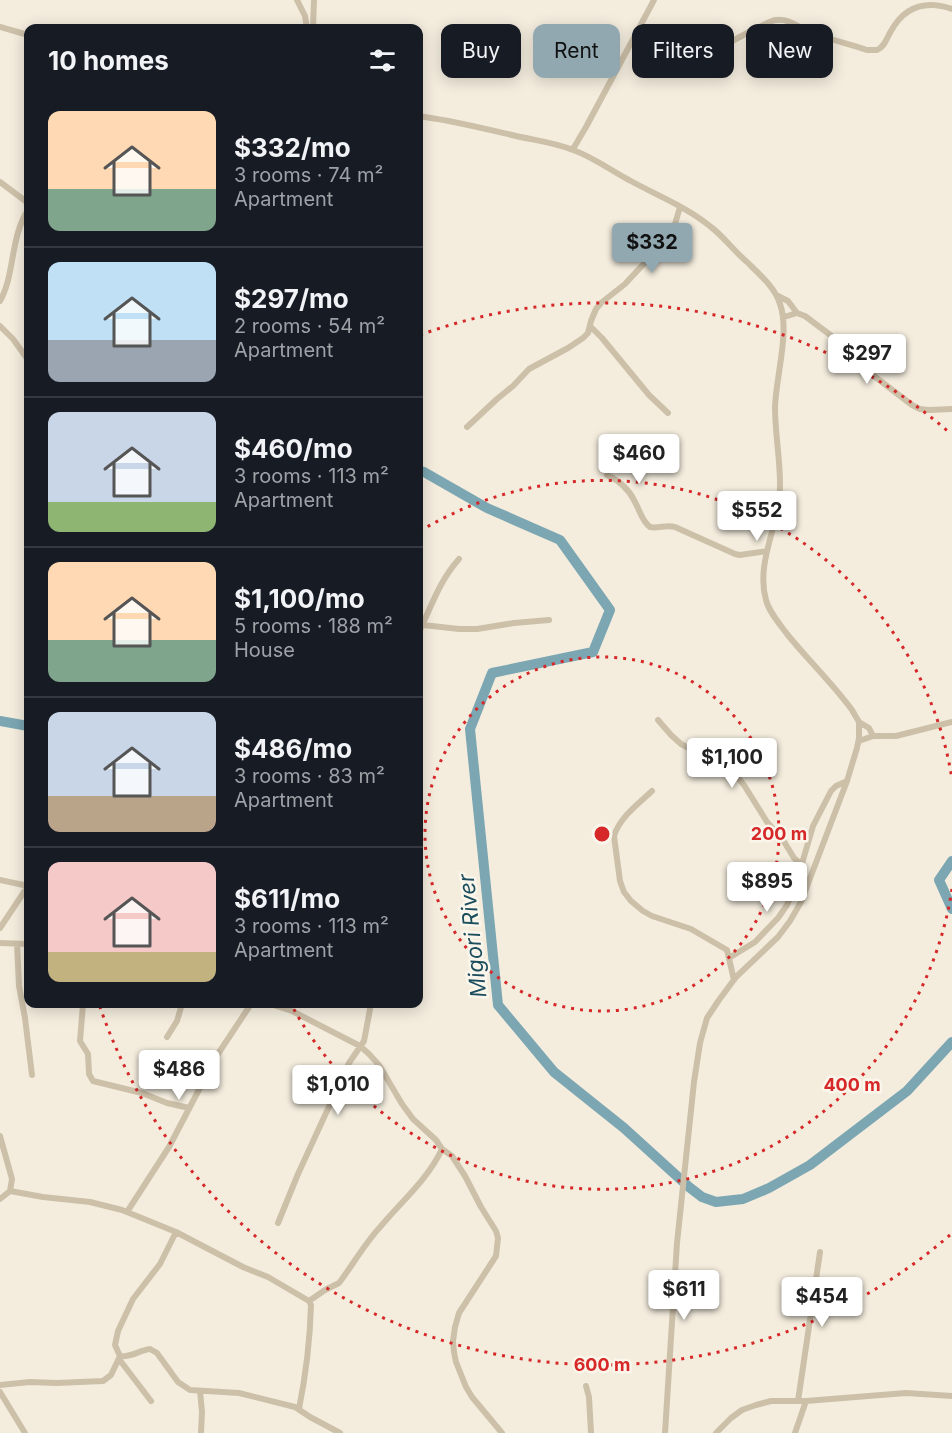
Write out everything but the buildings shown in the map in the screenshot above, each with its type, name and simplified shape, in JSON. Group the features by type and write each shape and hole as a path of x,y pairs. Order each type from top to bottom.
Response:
{"street":[{"path":"297,0 306,24"},
{"path":"313,24 314,0"},
{"path":"573,149 654,0"},
{"path":"631,45 647,41 654,42 681,53 693,55 722,45 767,23 780,20 867,50 874,50 883,45 891,29 904,14 915,7 938,4 952,9"},
{"path":"0,27 24,34"},
{"path":"423,117 465,123 573,149 680,207 711,227 764,279 777,296 784,317 775,407 780,485 763,579 766,602 792,640 873,736"},
{"path":"0,182 24,199"},
{"path":"467,427 529,369 578,343 588,333 596,309 601,303 625,284 664,242 675,224 680,207"},
{"path":"0,301 24,217"},
{"path":"777,296 786,300 797,313 857,355 874,376 912,405 929,410 952,409"},
{"path":"784,317 797,313"},
{"path":"0,326 24,354"},
{"path":"590,327 668,414"},
{"path":"607,476 627,489 643,519 650,527 675,527 735,554 767,551"},
{"path":"459,559 446,575 423,625 477,629 549,620"},
{"path":"658,720 681,744 724,767 743,783 767,822 801,864"},
{"path":"665,1433 680,1207 700,1042 707,1018 734,980 778,937 801,902 847,781 859,741 859,722"},
{"path":"859,741 873,736 896,736 952,722"},
{"path":"729,958 755,942 778,918 790,900 813,825 828,796 836,786 847,781"},
{"path":"652,791 629,813 614,836 620,880 624,892 643,911 691,929 727,950 734,980"},
{"path":"0,880 24,885"},
{"path":"0,928 24,892"},
{"path":"0,943 24,944"},
{"path":"17,944 19,986 32,1075"},
{"path":"83,1008 80,1041 88,1054 89,1074 93,1081 189,1108"},
{"path":"167,1037 177,1021 181,1008"},
{"path":"127,1212 169,1147 216,1058 248,1008"},
{"path":"283,1008 360,1046 369,1054 379,1065 412,1119 452,1156 496,1231 497,1251 490,1266 459,1313 453,1341 456,1362 466,1387 502,1433"},
{"path":"278,1223 349,1063 365,1035 370,1008"},
{"path":"0,1136 12,1179 10,1191 0,1199"},
{"path":"309,1301 339,1283 379,1228 414,1190 442,1149"},
{"path":"10,1191 104,1205 127,1212 176,1232 243,1267 268,1277 309,1301"},
{"path":"151,1401 120,1357 115,1345 118,1331 134,1299 160,1264 176,1232"},
{"path":"798,1401 820,1252"},
{"path":"299,1409 307,1366 309,1301"},
{"path":"120,1357 150,1349 157,1353 178,1382 190,1390 239,1393 299,1409 340,1433"},
{"path":"0,1385 30,1382 103,1381 111,1376 120,1357"},
{"path":"586,1386 589,1397 591,1433"},
{"path":"200,1391 201,1433"},
{"path":"0,1392 25,1433"},
{"path":"716,1433 737,1413 771,1401 806,1401 906,1393 952,1396"},
{"path":"795,1433 806,1401"}],"waterway":[{"name":"Migori River","path":"423,472 487,508 560,540 610,610 593,652 492,673 470,729 498,1005 554,1072 624,1128 689,1187 702,1197 716,1202 743,1199 769,1188 810,1165 907,1091 952,1042"},
{"name":"Migori River","path":"0,721 24,725"},
{"name":"Migori River","path":"952,861 939,880 952,909"}]}
